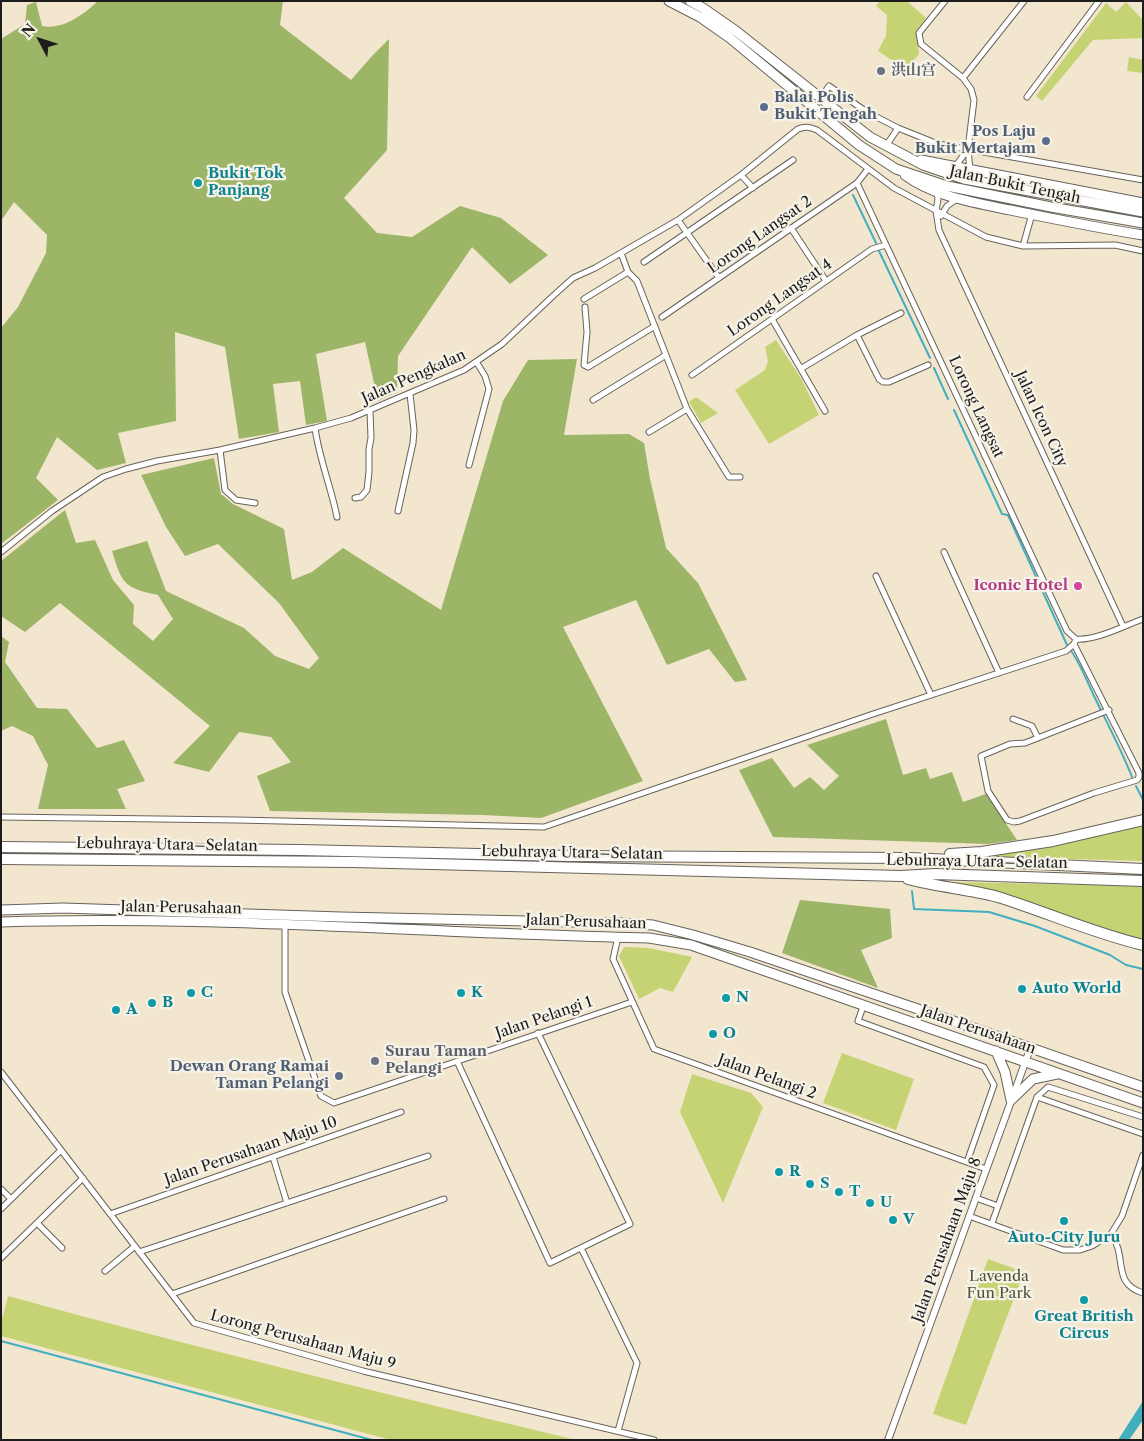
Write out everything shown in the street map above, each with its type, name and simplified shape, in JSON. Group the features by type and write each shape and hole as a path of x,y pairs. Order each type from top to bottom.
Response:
{"highway":[{"path":"910,858 981,852 1053,841 1143,820"},
{"name":"Lebuhraya Utara–Selatan","path":"1,846 579,856 910,858 1143,869"},
{"name":"Lebuhraya Utara–Selatan","path":"1,858 353,862 901,876 935,874 1143,881"},
{"path":"901,876 920,882 995,897 1143,945"}],"main road":[{"name":"Jalan Bukit Tengah","path":"669,1 700,17 730,38 859,145 896,169 947,186 1032,204 1143,223"},
{"name":"Jalan Bukit Tengah","path":"690,1 736,31 870,136 923,166 964,179 1143,212"},
{"path":"908,157 1143,203"},
{"path":"896,169 912,180 938,193 1032,214 1143,235"},
{"name":"Jalan Perusahaan","path":"1,910 63,908 341,918 653,925 750,952 1143,1087"},
{"name":"Jalan Perusahaan","path":"1,922 64,920 285,924 649,938 691,945 1143,1103"},
{"path":"996,1051 1005,1072 1011,1100"},
{"path":"1011,1100 1033,1079 1060,1074"}],"street":[{"path":"944,1 919,33 921,44 963,78 971,89 974,100 968,149 970,170"},
{"path":"963,78 1024,1"},
{"path":"1027,97 1099,1"},
{"path":"821,98 829,86 867,112 898,128 938,144 1143,180"},
{"name":"Jalan Pengkalan","path":"1,552 52,512 103,477 157,461 220,450 352,418 454,375 476,363 512,336 574,278 678,220 741,175 798,129 808,127 823,134 894,188 986,237 1023,246 1115,245 1143,251"},
{"path":"886,146 898,128"},
{"path":"955,167 968,149"},
{"path":"644,262 792,160"},
{"name":"Lorong Langsat 2","path":"662,317 857,183 868,168"},
{"path":"741,175 752,188"},
{"name":"Lorong Langsat","path":"857,183 1105,712 1139,772 1139,777 1137,780 1094,792 1020,821 1007,820 988,791 981,756 1010,744 1038,738"},
{"name":"Jalan Icon City","path":"938,193 936,211 942,238 1123,626"},
{"path":"938,222 947,206 957,198"},
{"path":"1023,246 1032,214"},
{"path":"678,220 719,278"},
{"path":"791,228 826,281"},
{"name":"Lorong Langsat 4","path":"692,375 872,249 886,245"},
{"path":"621,253 628,272 637,281 687,408 729,477 740,477"},
{"path":"584,299 628,272"},
{"path":"585,307 587,332 584,365 588,367 655,326"},
{"path":"802,368 857,335 901,313"},
{"path":"772,319 802,368 825,411"},
{"path":"857,335 879,379 883,382 889,382 928,365"},
{"path":"593,400 666,355"},
{"path":"469,465 489,389 485,376 476,363"},
{"path":"398,511 413,443 414,430 410,394"},
{"path":"649,432 687,408"},
{"path":"355,498 361,497 367,490 371,438 370,411"},
{"path":"315,428 317,447 332,491 337,517"},
{"path":"220,450 225,490 236,500 255,503"},
{"path":"944,552 999,673"},
{"path":"876,576 931,695"},
{"path":"1,817 544,827 931,695 1066,652 1073,643 1143,619"},
{"path":"1013,719 1032,726 1038,738 1105,712"},
{"name":"Jalan Pelangi 1","path":"285,924 284,992 321,1096 334,1103 632,1002"},
{"name":"Jalan Pelangi 2","path":"618,937 613,959 654,1049 986,1169"},
{"path":"864,1004 858,1021 984,1067 994,1085 967,1162"},
{"path":"457,1061 550,1263 630,1224 538,1034"},
{"name":"Jalan Perusahaan Maju 8","path":"888,1440 1030,1049"},
{"name":"Lorong Perusahaan Maju 9","path":"1,1072 194,1323 216,1331 363,1371 654,1440"},
{"path":"992,1224 1037,1097 1048,1087 1143,1117"},
{"path":"1037,1097 1143,1134"},
{"name":"Jalan Perusahaan Maju 10","path":"110,1214 401,1112"},
{"path":"1,1209 61,1150"},
{"path":"969,1216 1063,1250 1073,1251 1092,1246 1112,1234 1122,1216 1143,1155"},
{"path":"140,1252 428,1156"},
{"path":"272,1157 287,1203"},
{"path":"1,1258 83,1178"},
{"path":"1,1189 11,1199"},
{"path":"976,1198 998,1206"},
{"path":"172,1294 444,1199"},
{"path":"38,1223 62,1248"},
{"path":"1112,1234 1118,1242 1124,1282 1129,1287 1143,1292"},
{"path":"105,1271 135,1246"},
{"path":"580,1248 637,1363 618,1431"}],"green space":[{"path":"98,1 283,1 280,25 351,80 389,39 387,150 344,198 377,233 412,237 460,206 501,218 548,255 510,284 472,247 398,356 397,392 378,401 365,342 316,354 327,421 306,425 300,381 273,384 279,432 239,439 225,347 175,332 176,421 118,433 126,463 97,470 57,437 36,478 58,500 1,544 1,328 18,307 46,253 47,235 14,202 1,221 1,39 25,24 27,5 36,2 42,26 50,27 65,24"},
{"path":"880,1 907,1 926,18 916,31 919,54 902,73 892,65 893,61 878,51 886,36 887,15 876,6"},
{"path":"1126,2 1143,20 1143,38 1093,40 1042,101 1036,96 1106,3 1116,12"},
{"path":"1129,57 1143,60 1143,73 1127,71"},
{"path":"776,340 802,380 819,415 769,444 735,390 765,370 768,361 765,347"},
{"path":"577,359 564,435 629,434 644,443 650,479 666,548 698,583 747,680 735,682 709,649 667,665 636,600 563,627 643,781 541,818 483,815 270,811 257,776 291,762 271,737 239,732 209,772 173,763 210,726 60,603 25,632 1,616 1,561 65,510 76,543 95,540 113,580 134,605 133,624 153,641 173,619 158,595 138,590 126,583 122,578 112,551 147,541 166,591 244,628 275,656 309,669 319,658 279,603 218,544 185,556 166,527 141,475 214,458 221,494 233,504 284,529 292,580 312,572 343,548 441,610 503,401 528,360"},
{"path":"696,397 718,413 701,423 689,402"},
{"path":"1,636 9,642 5,662 37,708 67,709 97,748 124,740 145,781 117,789 126,809 38,809 48,765 33,736 12,726 1,731"},
{"path":"886,719 903,775 926,768 930,779 952,772 963,802 986,794 1017,840 988,844 773,837 739,770 772,758 794,788 810,777 824,790 839,776 807,745"},
{"path":"1143,826 1143,861 963,856 1043,847"},
{"path":"954,882 1143,886 1143,942 1007,896"},
{"path":"800,900 890,909 892,938 861,950 878,988 782,953"},
{"path":"624,947 649,948 692,957 673,992 660,988 639,999 619,956"},
{"path":"842,1053 914,1079 896,1130 823,1103"},
{"path":"692,1074 751,1093 763,1107 723,1203 680,1112"},
{"name":"Lavenda Fun Park","path":"988,1259 1024,1272 966,1425 933,1414"},
{"path":"8,1296 363,1388 576,1440 391,1440 1,1336 1,1316 3,1316"}],"water":[{"path":"1143,1401 1143,1420 1129,1440 1118,1440"}],"waterway":[{"path":"853,195 876,243"},
{"path":"879,251 930,358"},
{"path":"934,368 948,399"},
{"path":"954,410 1002,514 1008,515 1067,645 1082,670 1132,777"},
{"path":"1136,786 1143,800"},
{"path":"912,891 914,909 989,912 1035,926 1110,955 1126,965 1143,969"},
{"path":"1,1341 372,1440"}],"place":[{"name":"洪山宫","path":"881,71"},
{"name":"Balai Polis Bukit Tengah","path":"764,107"},
{"name":"Pos Laju Bukit Mertajam","path":"1046,141"},
{"name":"Bukit Tok Panjang","path":"198,183"},
{"name":"Iconic Hotel","path":"1078,586"},
{"name":"Auto World","path":"1022,989"},
{"name":"C","path":"191,993"},
{"name":"K","path":"461,993"},
{"name":"N","path":"726,998"},
{"name":"B","path":"152,1003"},
{"name":"A","path":"116,1010"},
{"name":"O","path":"713,1034"},
{"name":"Surau Taman Pelangi","path":"375,1061"},
{"name":"Dewan Orang Ramai Taman Pelangi","path":"339,1076"},
{"name":"R","path":"779,1172"},
{"name":"S","path":"810,1184"},
{"name":"T","path":"839,1192"},
{"name":"U","path":"870,1203"},
{"name":"V","path":"893,1220"},
{"name":"Auto-City Juru","path":"1064,1221"},
{"name":"Great British Circus","path":"1084,1300"}]}
